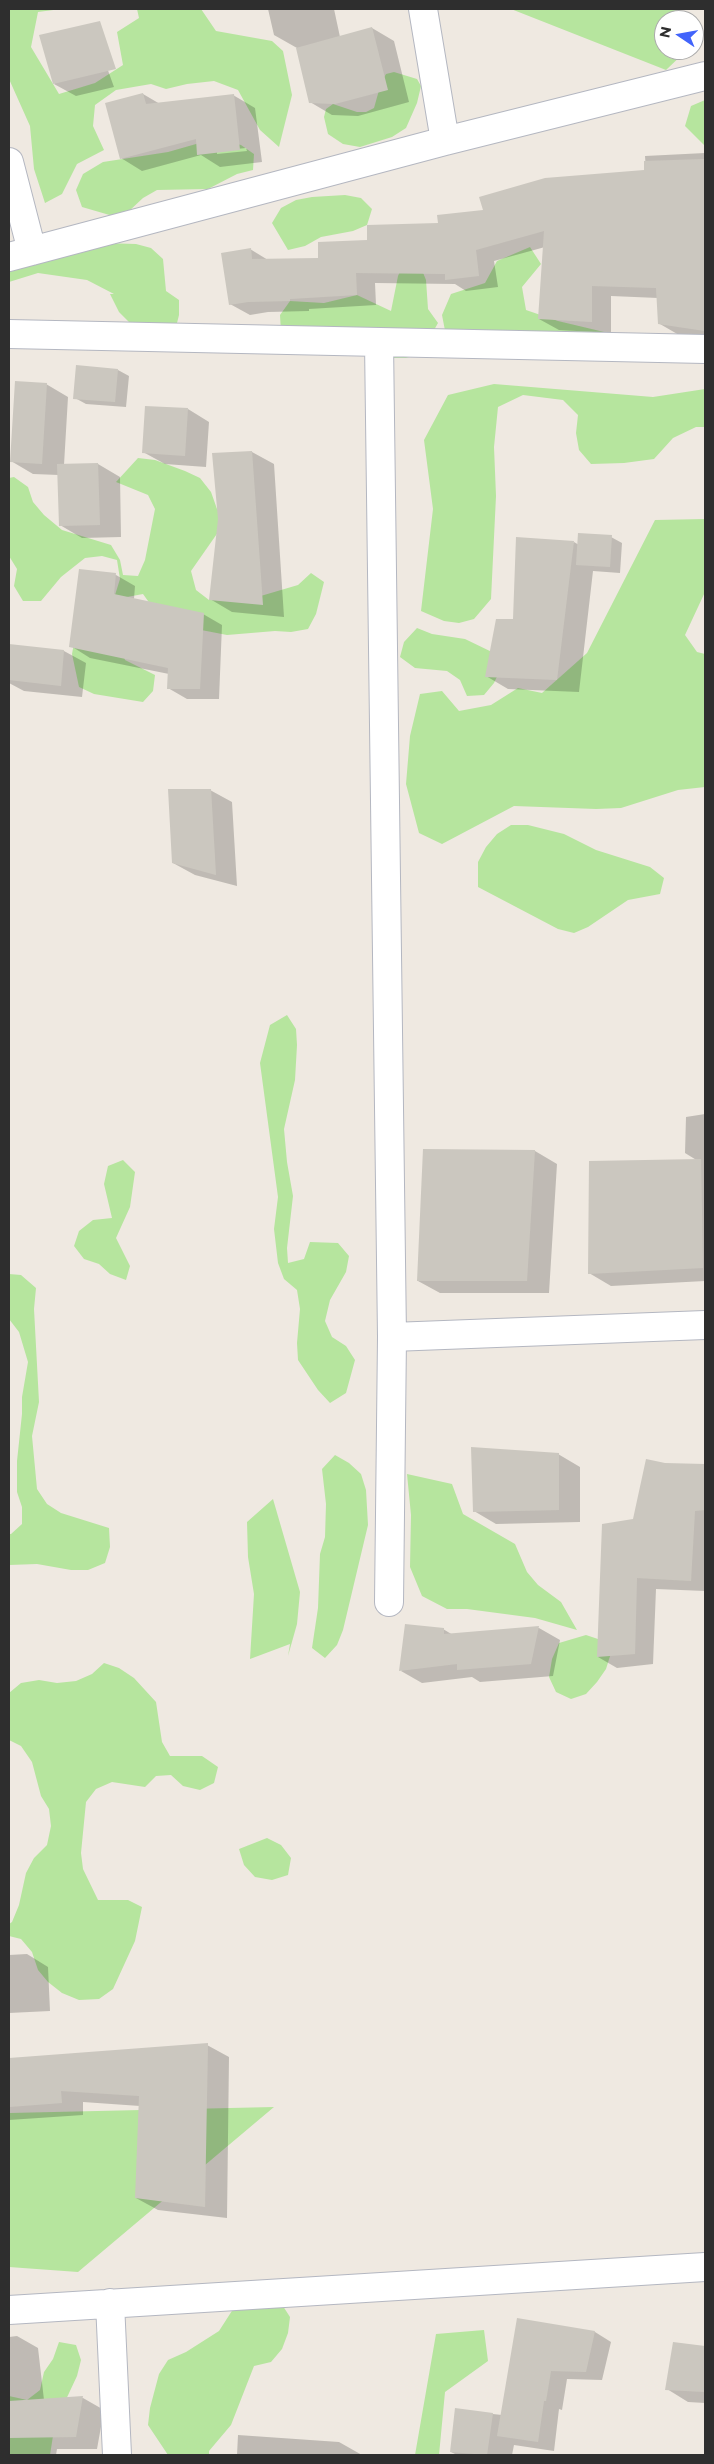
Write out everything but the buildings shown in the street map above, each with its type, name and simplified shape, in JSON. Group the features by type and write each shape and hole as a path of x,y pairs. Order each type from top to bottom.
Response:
{"street":[{"path":"422,9 445,141"},
{"path":"9,162 21,254 445,141 705,76"},
{"path":"9,334 705,349"},
{"path":"379,342 392,1338 389,1602"},
{"path":"392,1338 705,1324"},
{"path":"9,2310 705,2267"},
{"path":"110,2303 117,2455"}],"green space":[{"path":"9,9 61,9 38,12 31,47 59,94 95,83 123,65 117,32 139,18 137,9 201,9 216,31 272,41 283,51 292,95 279,147 260,130 238,90 214,81 166,89 151,84 116,90 95,105 93,126 104,150 77,164 62,194 45,203 34,169 30,126 9,79"},
{"path":"511,9 676,9 654,10 654,60 676,60 666,70"},
{"path":"394,72 417,79 421,86 417,103 406,128 392,137 360,147 343,144 328,134 324,117 326,109 333,104 357,112 366,112 374,108 381,83 386,74"},
{"path":"705,100 704,145 685,126 691,106"},
{"path":"222,140 241,145 254,154 253,170 237,174 208,189 157,190 143,198 128,212 113,216 82,207 76,190 83,174 103,162 168,152 203,142"},
{"path":"345,195 361,198 372,209 367,225 353,231 321,237 305,246 288,250 272,223 281,208 296,200"},
{"path":"102,243 136,244 151,248 163,259 166,291 179,300 179,315 175,331 131,324 119,312 110,294 114,294 87,280 38,273 9,282 9,248"},
{"path":"530,247 541,264 522,287 526,310 558,321 621,336 447,341 442,315 451,294 485,283 497,261"},
{"path":"405,260 420,265 426,280 428,309 438,323 421,353 406,358 390,358 281,332 280,315 290,301 324,303 357,295 391,311 398,276"},
{"path":"494,384 653,397 705,389 705,427 696,427 673,438 654,459 624,463 591,464 579,450 576,433 578,415 563,400 523,395 498,407 494,447 496,496 491,599 474,619 459,623 444,621 421,611 433,509 424,440 448,395"},
{"path":"138,458 155,460 185,471 200,478 211,492 217,509 220,511 221,528 191,571 196,590 209,600 247,600 298,585 311,573 324,582 316,614 308,629 291,632 275,631 227,635 196,629 153,608 143,594 127,597 120,644 125,660 155,675 153,691 143,702 94,694 79,687 72,654 75,638 115,595 120,579 117,560 102,556 85,558 61,577 41,601 23,601 14,586 17,569 9,556 9,478 14,477 28,487 33,502 44,515 62,530 111,545 120,560 123,575 138,576 145,560 155,509 148,495 116,482"},
{"path":"705,519 705,592 685,635 697,652 705,654 705,787 678,790 621,808 514,806 442,844 419,833 406,784 410,736 420,694 442,691 459,711 491,705 518,688 542,693 587,653 655,520"},
{"path":"417,628 432,634 465,639 494,653 501,668 494,683 484,695 467,696 460,680 447,671 415,668 400,657 404,642"},
{"path":"511,825 528,825 564,834 596,850 650,867 664,878 660,894 628,900 588,927 574,933 558,929 478,887 478,862 486,847 497,834"},
{"path":"287,1015 296,1029 297,1045 295,1080 284,1129 293,1196 287,1248 288,1263 304,1259 310,1242 338,1243 349,1256 346,1272 330,1300 325,1321 332,1337 346,1346 355,1360 346,1393 330,1403 318,1390 298,1360 297,1343 300,1309 297,1290 284,1279 278,1263 274,1229 278,1197 260,1063 270,1025"},
{"path":"123,1160 135,1172 130,1207 116,1238 130,1266 126,1280 110,1274 99,1264 84,1259 74,1246 79,1231 93,1220 112,1218 104,1184 108,1166"},
{"path":"9,1274 21,1275 36,1288 34,1309 39,1402 32,1436 37,1489 47,1504 61,1513 109,1528 110,1547 105,1563 88,1570 71,1570 37,1564 9,1565 9,1534 22,1524 22,1507 17,1492 17,1461 22,1397 28,1362 19,1332 9,1319"},
{"path":"335,1455 349,1463 361,1474 366,1490 368,1525 343,1630 337,1645 325,1658 312,1648 318,1608 320,1554 325,1537 326,1504 322,1469"},
{"path":"407,1474 452,1484 463,1514 515,1544 527,1572 538,1585 561,1602 577,1630 535,1618 467,1609 447,1609 422,1596 410,1567 411,1515"},
{"path":"273,1499 300,1592 297,1624 288,1656 290,1644 250,1659 254,1594 248,1557 247,1522"},
{"path":"586,1635 601,1640 611,1653 606,1669 597,1682 586,1694 571,1699 556,1692 549,1677 552,1659 559,1643"},
{"path":"104,1663 119,1668 134,1678 156,1702 162,1742 170,1756 202,1756 218,1767 214,1783 200,1790 183,1786 171,1775 156,1776 145,1787 112,1782 96,1789 86,1802 81,1853 83,1869 98,1900 128,1900 142,1907 135,1941 113,1989 99,1999 79,2000 62,1993 48,1982 38,1970 32,1952 21,1939 9,1936 9,1924 12,1922 19,1905 26,1873 34,1858 47,1845 51,1826 49,1809 41,1796 32,1762 21,1746 9,1740 9,1693 21,1683 39,1680 57,1683 76,1681 92,1674"},
{"path":"267,1838 281,1845 291,1858 288,1875 272,1880 255,1877 244,1865 239,1849"},
{"path":"274,2107 78,2272 9,2267 9,2113"},
{"path":"237,2303 281,2303 290,2317 288,2333 282,2349 271,2362 254,2366 231,2425 209,2451 209,2455 168,2455 148,2425 150,2408 159,2374 168,2360 186,2352 219,2331"},
{"path":"484,2330 488,2361 445,2392 439,2455 415,2455 436,2334"},
{"path":"59,2342 76,2345 81,2360 77,2376 55,2423 50,2455 9,2455 9,2396 27,2400 40,2390 44,2372 53,2359"}]}
